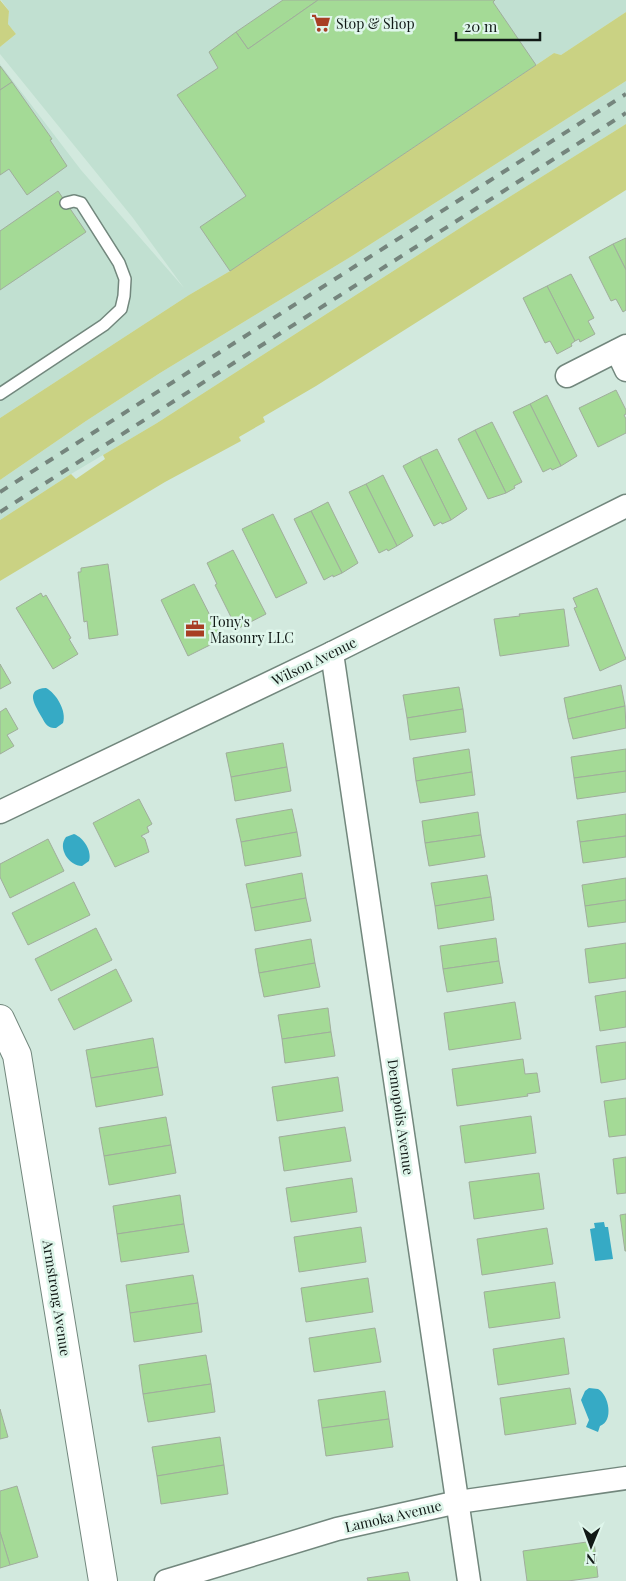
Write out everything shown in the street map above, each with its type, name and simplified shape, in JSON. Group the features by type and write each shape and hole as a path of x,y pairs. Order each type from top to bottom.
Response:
{"street":[{"path":"567,376 623,355"},
{"name":"Wilson Avenue","path":"0,812 332,652 626,506"},
{"name":"Demopolis Avenue","path":"332,652 469,1581"},
{"name":"Armstrong Avenue","path":"0,1019 17,1055 103,1581"},
{"name":"Lamoka Avenue","path":"166,1581 337,1529 458,1502 626,1478"}],"lane":[{"path":"0,394 104,325 121,308 125,279 119,263 81,203 74,201 66,203"}],"shaded area":[{"path":"1,0 626,0 626,12 561,55 554,53 230,271 189,295 0,418 0,64 81,170 184,288 133,218 0,54 0,47 16,34 8,24 9,11"},
{"path":"626,81 626,124 474,219 157,423 71,474 0,520 0,480 160,373 352,256"}],"green space":[{"path":"0,0 9,11 8,24 16,34 0,47"},
{"path":"626,12 626,81 352,256 160,373 0,480 0,418 189,295 230,271 554,53 561,55"},
{"path":"626,124 626,190 316,386 263,417 265,422 239,437 241,441 165,482 0,581 0,520 71,474 76,479 105,459 103,455 157,423 474,219"}],"water":[{"path":"46,688 57,698 62,708 63,723 56,728 46,724 33,698 35,691"},
{"path":"74,834 84,842 90,857 89,861 82,866 69,860 64,851 63,846 66,837"},
{"path":"604,1222 605,1227 608,1227 613,1259 595,1261 590,1229 595,1228 594,1223"},
{"path":"589,1388 598,1389 602,1392 607,1402 607,1419 600,1426 598,1432 586,1427 589,1420 581,1400 585,1391"}],"building":[{"path":"283,0 318,0 248,49 236,32"},
{"path":"318,0 495,0 493,2 536,65 230,271 200,227 246,196 177,95 218,68 209,52 236,32 248,49"},
{"path":"0,66 12,82 0,90"},
{"path":"12,82 52,139 50,140 67,166 27,195 9,169 0,175 0,90"},
{"path":"58,191 86,232 0,290 0,231"},
{"path":"626,238 626,270 613,244"},
{"path":"613,244 626,270 626,310 623,312 616,299 611,301 589,257"},
{"path":"571,274 594,318 588,321 595,334 580,342 579,339 575,341 547,286"},
{"path":"547,286 575,341 571,344 572,346 557,354 550,341 545,343 523,298"},
{"path":"616,390 626,410 624,415 626,419 626,433 598,447 579,408"},
{"path":"547,395 577,456 561,466 530,404"},
{"path":"530,404 561,466 552,470 551,468 543,472 513,412"},
{"path":"492,422 522,482 506,493 475,430"},
{"path":"475,430 506,493 488,499 458,439"},
{"path":"437,449 467,509 451,520 420,457"},
{"path":"420,457 451,520 442,524 441,522 434,526 403,466"},
{"path":"383,475 413,536 397,546 366,484"},
{"path":"366,484 397,546 388,551 387,549 379,553 349,492"},
{"path":"328,502 358,563 342,573 311,511"},
{"path":"311,511 342,573 324,580 294,519"},
{"path":"273,514 307,583 276,598 242,529"},
{"path":"233,550 266,614 237,629 215,585 217,584 207,563"},
{"path":"108,564 118,635 89,639 87,621 84,622 78,572 81,572 81,568"},
{"path":"194,584 222,639 188,656 161,600"},
{"path":"597,588 626,659 600,671 574,608 577,607 573,598"},
{"path":"41,593 43,597 46,595 78,654 53,669 16,608"},
{"path":"564,609 569,646 500,656 494,619"},
{"path":"0,664 11,683 0,689"},
{"path":"621,685 625,706 568,719 564,698"},
{"path":"459,687 463,709 407,718 403,695"},
{"path":"625,706 626,728 573,739 568,719"},
{"path":"6,708 18,729 7,735 14,746 0,754 0,712"},
{"path":"463,709 466,732 410,740 407,718"},
{"path":"283,743 287,767 231,777 226,753"},
{"path":"469,749 472,772 416,781 413,758"},
{"path":"626,749 626,771 574,778 571,757"},
{"path":"287,767 291,791 235,801 231,777"},
{"path":"626,771 626,792 577,799 574,778"},
{"path":"472,772 475,795 420,803 416,781"},
{"path":"139,799 152,824 147,827 149,832 141,836 145,839 149,852 115,867 93,823"},
{"path":"292,809 297,832 241,842 236,819"},
{"path":"478,812 481,835 425,843 422,821"},
{"path":"626,814 626,836 580,842 577,821"},
{"path":"297,832 301,856 245,866 241,842"},
{"path":"481,835 485,857 429,866 425,843"},
{"path":"626,836 626,857 583,863 580,842"},
{"path":"48,839 64,871 10,898 0,877 0,864"},
{"path":"302,873 306,898 251,908 246,884"},
{"path":"487,875 491,897 435,906 431,883"},
{"path":"626,878 626,900 585,906 582,885"},
{"path":"74,882 90,915 28,945 12,913"},
{"path":"491,897 494,920 438,929 435,906"},
{"path":"306,898 311,921 255,931 251,908"},
{"path":"626,900 626,922 588,927 585,906"},
{"path":"96,928 112,960 51,991 35,959"},
{"path":"496,938 499,961 443,969 440,946"},
{"path":"311,939 315,963 259,973 255,949"},
{"path":"626,943 626,978 589,983 585,949"},
{"path":"499,961 503,983 447,992 443,969"},
{"path":"315,963 320,987 264,997 259,973"},
{"path":"116,969 132,1001 74,1030 58,999"},
{"path":"626,991 626,1027 600,1031 595,996"},
{"path":"515,1002 521,1039 449,1050 444,1013"},
{"path":"328,1008 331,1032 282,1039 278,1015"},
{"path":"331,1032 335,1056 285,1063 282,1039"},
{"path":"153,1038 158,1067 91,1078 86,1050"},
{"path":"626,1042 626,1079 601,1083 596,1046"},
{"path":"523,1059 525,1074 537,1073 540,1092 527,1094 528,1096 457,1106 452,1069"},
{"path":"158,1067 163,1095 96,1107 91,1078"},
{"path":"338,1077 343,1111 277,1121 272,1087"},
{"path":"626,1098 626,1135 609,1137 604,1101"},
{"path":"531,1116 536,1153 465,1163 460,1126"},
{"path":"166,1117 171,1145 104,1156 99,1128"},
{"path":"345,1127 351,1161 284,1171 279,1137"},
{"path":"171,1145 176,1173 109,1185 104,1156"},
{"path":"626,1157 626,1193 617,1194 613,1159"},
{"path":"539,1173 544,1209 474,1219 469,1182"},
{"path":"352,1178 357,1212 291,1222 286,1188"},
{"path":"180,1195 184,1224 117,1234 113,1206"},
{"path":"626,1214 626,1251 625,1251 620,1215"},
{"path":"184,1224 189,1252 121,1262 117,1234"},
{"path":"361,1227 366,1262 299,1272 294,1237"},
{"path":"547,1228 553,1264 482,1275 477,1239"},
{"path":"193,1275 198,1303 130,1313 126,1285"},
{"path":"368,1278 373,1312 306,1322 301,1288"},
{"path":"555,1282 560,1318 489,1328 484,1292"},
{"path":"198,1303 202,1332 134,1342 130,1313"},
{"path":"375,1328 381,1362 314,1372 309,1338"},
{"path":"564,1338 569,1374 498,1385 493,1349"},
{"path":"206,1355 211,1384 143,1394 139,1365"},
{"path":"211,1384 215,1412 148,1422 143,1394"},
{"path":"570,1388 576,1424 505,1435 500,1398"},
{"path":"385,1391 389,1419 322,1428 318,1400"},
{"path":"0,1409 8,1437 0,1439"},
{"path":"389,1419 393,1447 326,1456 322,1428"},
{"path":"220,1437 224,1465 157,1476 152,1447"},
{"path":"224,1465 228,1494 161,1504 157,1476"},
{"path":"17,1486 38,1557 10,1565 0,1532 0,1491"},
{"path":"0,1532 10,1565 0,1568"},
{"path":"594,1541 598,1577 568,1581 527,1581 523,1551"},
{"path":"408,1572 410,1581 368,1581 367,1578"}],"railway":[{"path":"0,492 626,94"},
{"path":"0,512 626,113"}],"place":[{"name":"Stop & Shop","path":"321,23"},
{"name":"Tony's Masonry LLC","path":"195,629"}]}
